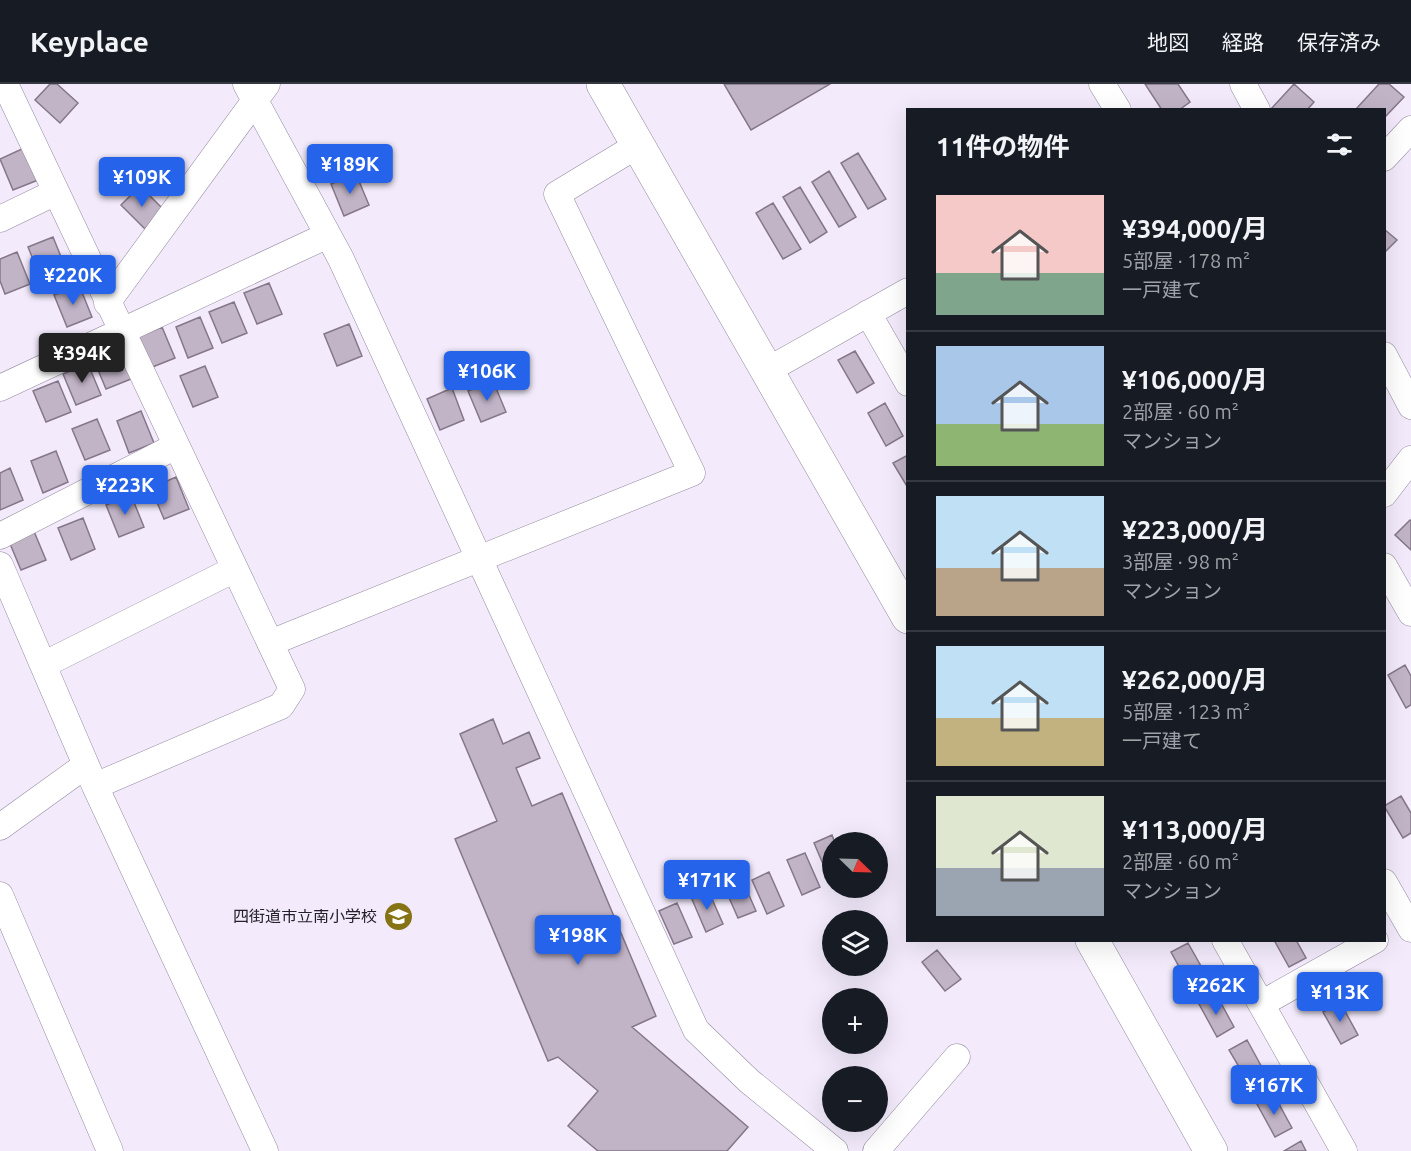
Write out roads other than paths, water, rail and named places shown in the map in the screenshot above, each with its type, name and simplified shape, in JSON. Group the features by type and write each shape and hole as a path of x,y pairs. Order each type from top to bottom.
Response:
{"street":[{"path":"0,827 90,776 281,706 292,690 5,84"},
{"path":"603,84 906,613"},
{"path":"1102,84 1117,108"},
{"path":"1243,84 1256,108"},
{"path":"107,303 256,90 328,235 480,559 696,1030 749,1081 835,1151"},
{"path":"1386,156 1411,129"},
{"path":"270,643 692,473 557,194 638,145"},
{"path":"0,219 56,192"},
{"path":"0,388 328,235"},
{"path":"768,370 906,292"},
{"path":"868,314 906,380"},
{"path":"1386,357 1403,371 1411,406"},
{"path":"0,536 176,446"},
{"path":"1386,491 1411,459"},
{"path":"0,565 90,776 265,1151"},
{"path":"43,665 235,569"},
{"path":"1386,569 1410,608"},
{"path":"1386,885 1410,924 1386,934"},
{"path":"0,895 110,1151"},
{"path":"1093,942 1211,1151"},
{"path":"1226,942 1344,1151"},
{"path":"1261,1004 1371,942"},
{"path":"876,1151 957,1057"}],"place":[{"name":"四街道市立南小学校","path":"398,916"}]}
